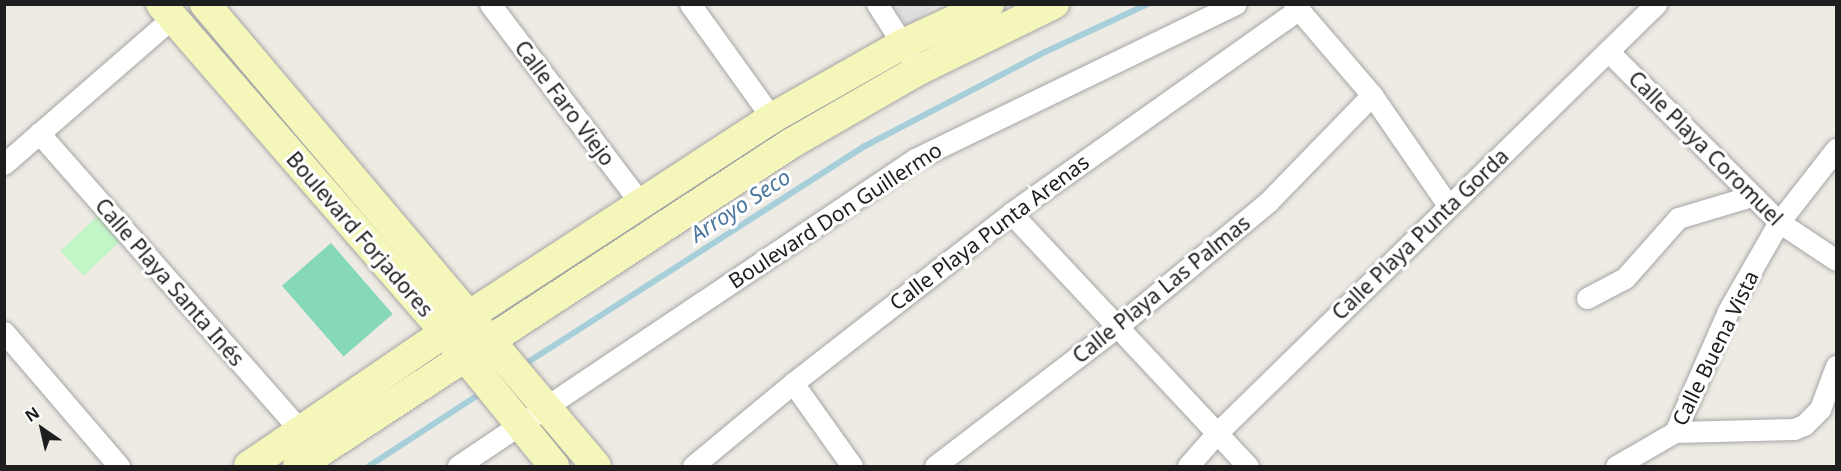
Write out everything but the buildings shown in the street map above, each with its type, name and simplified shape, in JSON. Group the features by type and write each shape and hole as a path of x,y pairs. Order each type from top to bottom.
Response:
{"main road":[{"name":"Boulevard Forjadores","path":"205,4 596,466"},
{"path":"249,466 470,315 772,118 903,44 989,4"},
{"path":"298,466 467,360 790,144 917,71 1054,4"},
{"name":"Boulevard Forjadores","path":"166,11 445,332 554,466"}],"street":[{"name":"Calle Faro Viejo","path":"490,4 640,202"},
{"path":"690,4 772,118"},
{"path":"877,4 903,44 917,71"},
{"name":"Boulevard Don Guillermo","path":"458,466 514,418 915,159 1235,4"},
{"name":"Calle Playa Punta Gorda","path":"1188,466 1217,433 1656,4"},
{"path":"1295,8 1372,95 1448,205"},
{"name":"Calle Playa Punta Arenas","path":"693,466 793,382 1011,213 1295,8"},
{"path":"4,164 166,11"},
{"name":"Calle Playa Coromuel","path":"1609,52 1779,222 1836,260"},
{"name":"Calle Playa Las Palmas","path":"935,466 1117,327 1268,202 1372,95"},
{"name":"Calle Playa Santa Inés","path":"39,133 301,431"},
{"name":"Calle Buena Vista","path":"1616,466 1675,432 1728,311 1779,222 1836,149"},
{"path":"1587,298 1625,278 1678,218 1752,196"},
{"path":"1011,213 1248,466"},
{"path":"4,332 119,466"},
{"path":"1675,432 1794,429 1820,409 1836,366"},
{"path":"793,382 852,466"}],"green space":[{"path":"100,214 123,239 84,276 61,251"},
{"path":"331,243 393,314 344,357 282,286"}],"shaded area":[{"path":"892,5 937,5 907,27"}],"waterway":[{"name":"Arroyo Seco","path":"522,366 865,146 1045,52 1148,4"},
{"name":"Arroyo Seco","path":"369,466 484,391"}]}
